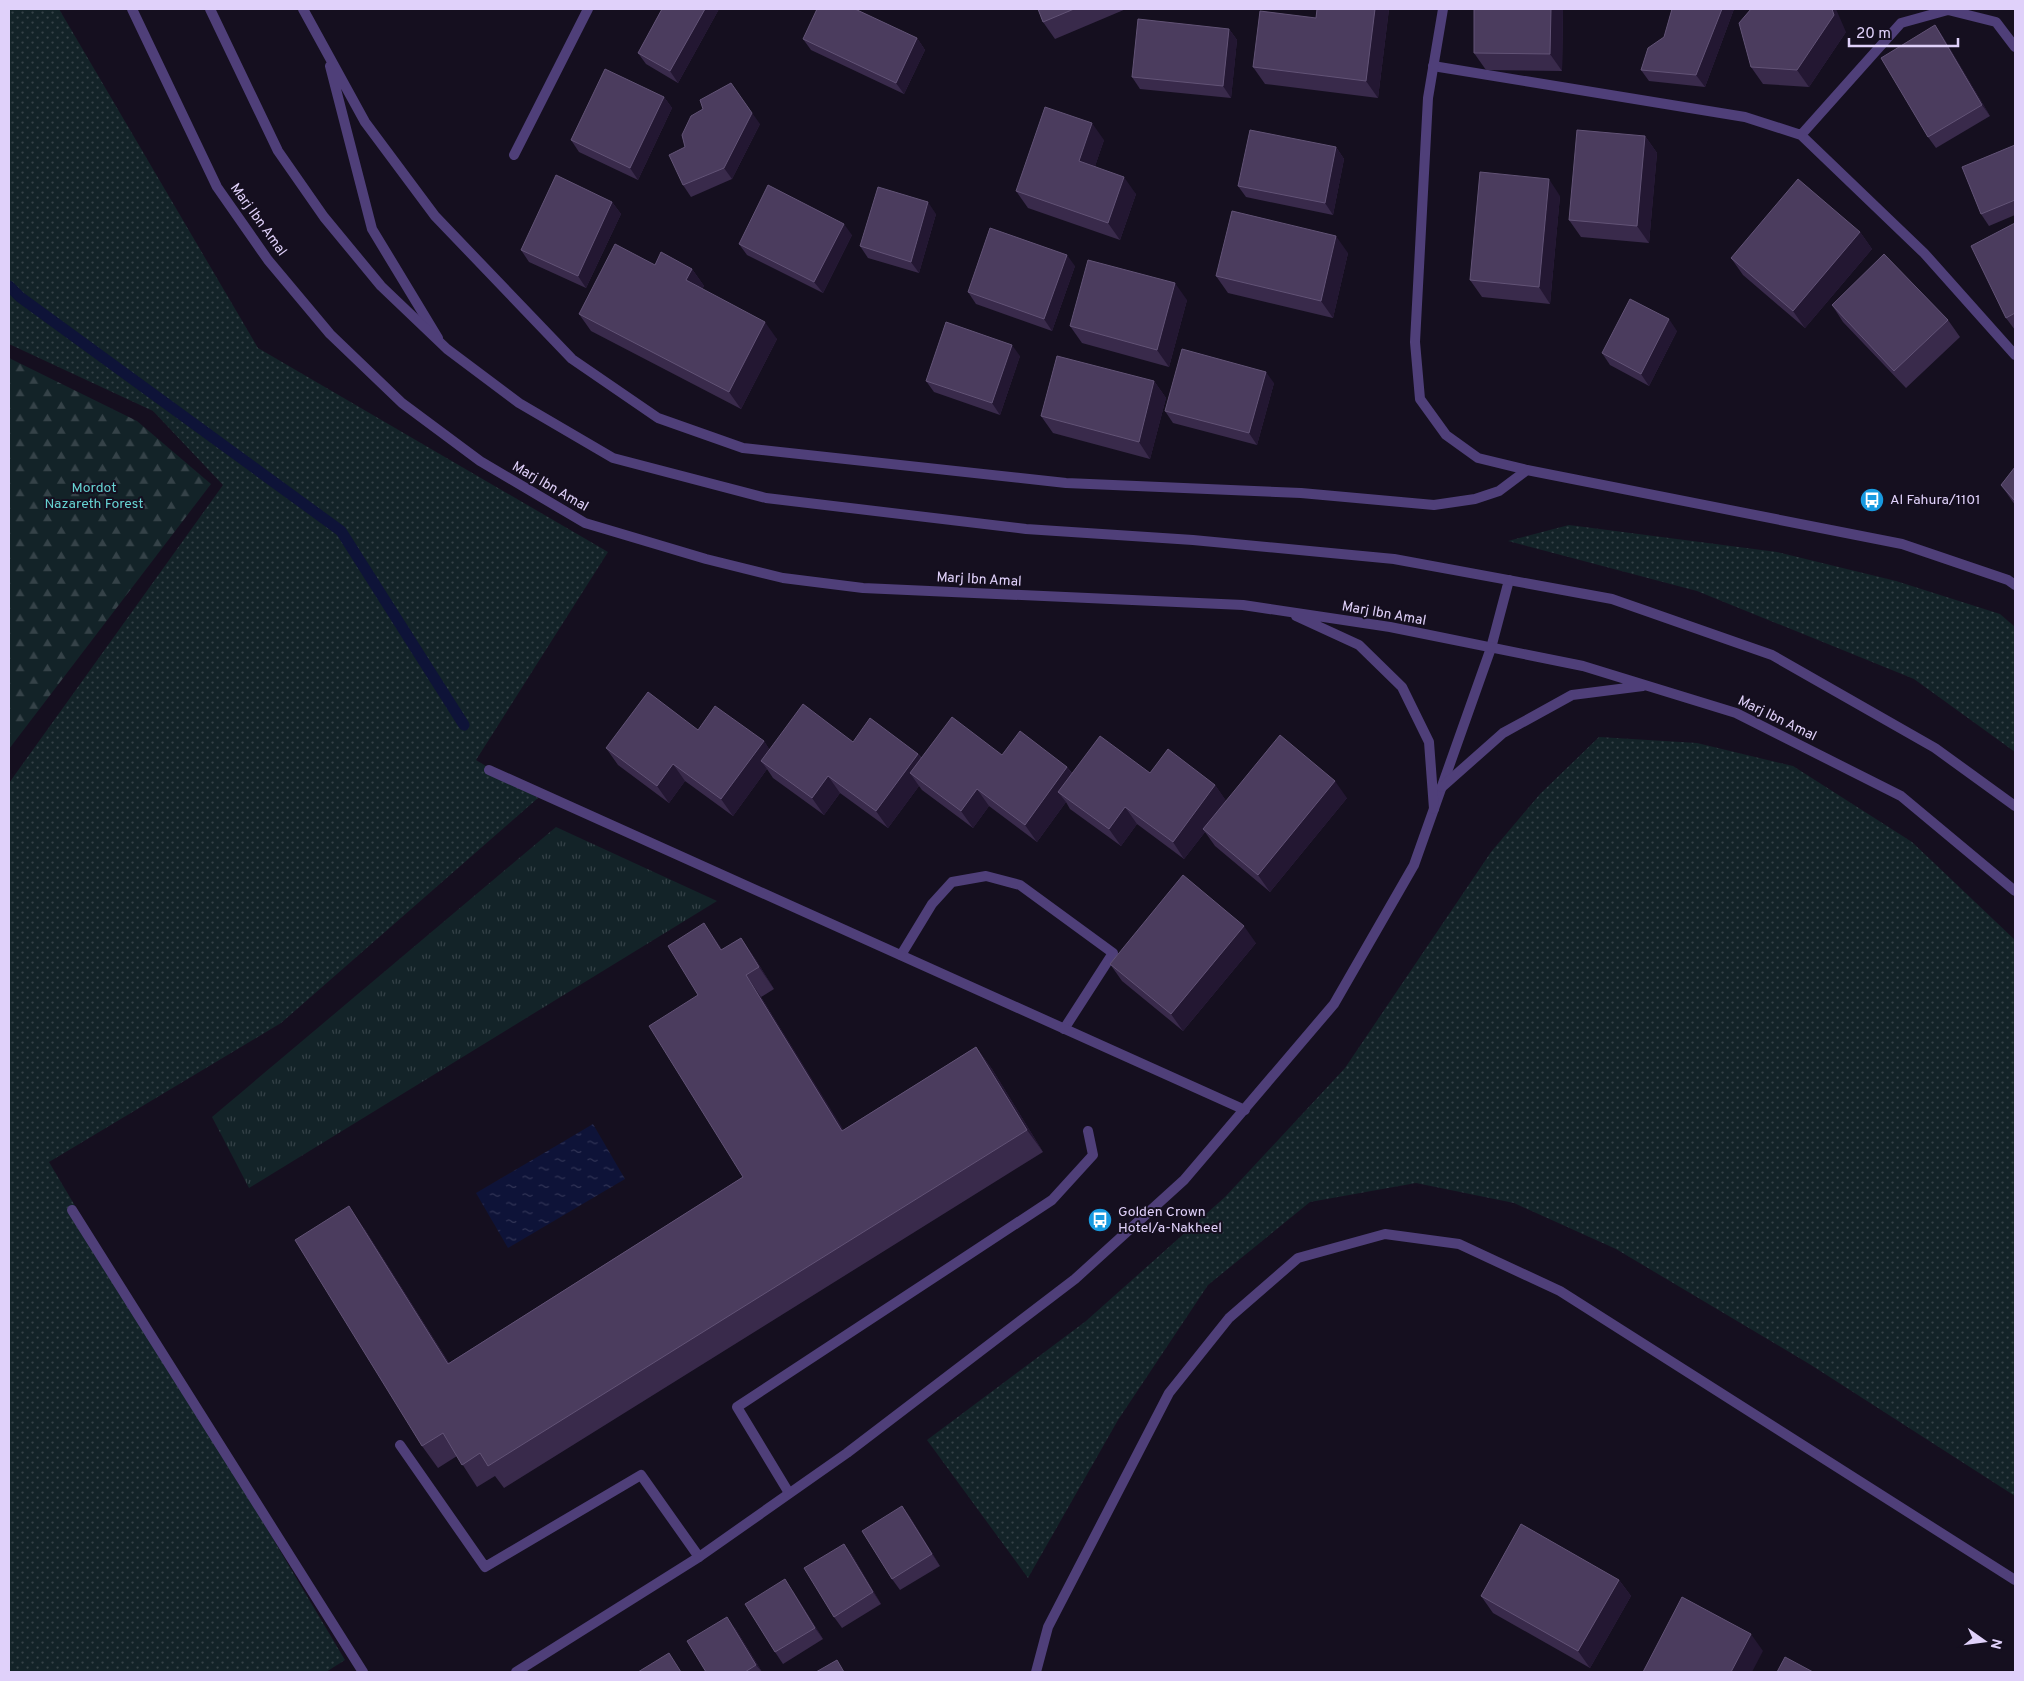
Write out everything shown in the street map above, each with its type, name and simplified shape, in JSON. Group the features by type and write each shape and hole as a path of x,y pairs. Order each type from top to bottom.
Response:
{"street":[{"name":"Marj Ibn Amal","path":"132,9 217,186 268,260 330,334 402,403 480,461 585,524 706,559 783,578 864,588 1243,604 1390,627 1583,666 1736,713 1901,796 2015,891"},
{"path":"210,9 278,151 324,217 381,286 441,343 519,403 613,458 766,498 1026,529 1193,540 1394,559 1612,599 1772,655 1935,748 2015,806"},
{"path":"303,9 365,122 435,216 572,359 658,418 743,448 1066,483 1302,493 1434,505 1476,499 1499,491 1527,470"},
{"path":"514,156 588,9"},
{"path":"1443,9 1428,98 1415,342 1420,399 1446,435 1478,458 1527,470 1902,544 2008,580 2015,585"},
{"path":"1801,135 1901,23 1948,10 1996,22 2015,47"},
{"path":"326,51 372,229 441,343"},
{"path":"1433,66 1745,117 1801,135 1924,253 2015,355"},
{"path":"516,1672 699,1557 847,1453 1076,1279 1184,1180 1334,1004 1414,865 1491,648 1508,580"},
{"path":"1283,611 1358,645 1402,687 1429,742 1434,809"},
{"path":"1442,787 1504,733 1572,695 1646,685"},
{"path":"489,770 1245,1110"},
{"path":"901,955 932,904 952,882 986,876 1020,884 1113,953 1064,1029"},
{"path":"789,1493 737,1407 1052,1200 1093,1155 1088,1131"},
{"path":"72,1210 363,1672"},
{"path":"1036,1672 1048,1627 1170,1393 1229,1318 1298,1258 1385,1234 1459,1244 1560,1292 2015,1580"},
{"path":"400,1445 486,1567 641,1475 699,1557"}],"green space":[{"path":"9,9 59,9 258,348 608,552 476,760 538,798 281,1023 49,1162 345,1660 326,1672 9,1672 9,783 223,485 153,411 9,344"},
{"name":"Mordot Nazareth Forest","path":"9,358 137,421 211,484 9,749"},
{"path":"1569,525 1777,552 1896,581 2000,614 2015,627 2015,752 1914,679 1697,591 1508,541"},
{"path":"1599,737 1697,743 1793,766 1912,842 2015,940 2015,1496 1811,1365 1616,1249 1514,1203 1416,1183 1310,1202 1208,1285 1118,1420 1028,1578 927,1440 1086,1321 1225,1197 1345,1068 1491,852 1540,794"},
{"path":"556,827 717,901 249,1188 212,1117"}],"water":[{"path":"593,1124 625,1179 508,1248 476,1193"}],"building":[{"path":"662,9 705,9 670,71 638,53"},
{"path":"817,9 855,9 917,38 896,83 803,39"},
{"path":"1038,9 1074,9 1043,22"},
{"path":"1317,9 1375,9 1366,81 1253,67 1260,11 1316,18"},
{"path":"1474,9 1551,9 1550,54 1474,53"},
{"path":"1672,9 1722,9 1696,75 1641,70 1648,48 1664,37"},
{"path":"1751,9 1832,9 1834,15 1797,70 1751,67 1739,23"},
{"path":"1138,19 1229,29 1223,86 1132,77"},
{"path":"1935,25 1982,105 1928,137 1881,58"},
{"path":"605,69 664,97 630,168 571,140"},
{"path":"731,83 752,113 724,168 683,185 669,155 685,147 682,135 691,116 703,109 700,100"},
{"path":"1045,107 1092,123 1079,161 1124,177 1108,223 1016,191"},
{"path":"1250,130 1336,147 1325,203 1238,186"},
{"path":"1577,130 1645,136 1637,226 1569,220"},
{"path":"2015,145 2015,200 1981,214 1962,167"},
{"path":"1480,172 1549,179 1539,287 1470,280"},
{"path":"556,175 612,202 578,276 521,250"},
{"path":"1798,179 1860,232 1793,311 1731,258"},
{"path":"768,185 844,224 814,282 739,244"},
{"path":"878,187 928,202 911,262 860,246"},
{"path":"1232,211 1336,236 1321,301 1216,276"},
{"path":"2015,223 2015,313 2006,318 1971,246"},
{"path":"990,228 1067,255 1044,319 968,292"},
{"path":"615,244 655,265 661,252 692,269 686,280 765,322 729,392 579,314"},
{"path":"1884,254 1948,320 1894,371 1832,305"},
{"path":"1088,260 1175,283 1157,350 1070,326"},
{"path":"1630,299 1669,319 1641,374 1602,353"},
{"path":"946,322 1012,345 992,403 926,381"},
{"path":"1182,349 1266,372 1249,433 1165,411"},
{"path":"1057,356 1154,381 1139,442 1041,416"},
{"path":"2015,467 2015,501 2001,485"},
{"path":"648,692 698,730 715,706 764,741 721,799 673,764 657,786 606,748"},
{"path":"803,704 853,742 870,718 918,754 876,811 828,776 812,798 761,761"},
{"path":"952,717 1002,755 1020,731 1067,767 1025,825 977,789 961,811 910,773"},
{"path":"1280,735 1335,781 1258,875 1203,829"},
{"path":"1100,736 1150,773 1168,749 1215,785 1173,842 1125,807 1109,829 1058,792"},
{"path":"1183,875 1244,926 1171,1014 1110,964"},
{"path":"704,923 721,950 741,938 759,967 746,975 842,1131 976,1047 1027,1130 488,1466 480,1453 462,1465 443,1433 422,1446 295,1240 349,1206 448,1364 743,1177 649,1026 698,995 668,946"},
{"path":"902,1506 932,1554 892,1579 862,1531"},
{"path":"1521,1524 1619,1580 1578,1651 1481,1596"},
{"path":"844,1544 873,1592 834,1617 804,1568"},
{"path":"785,1579 815,1628 775,1652 745,1604"},
{"path":"1682,1597 1751,1634 1731,1672 1643,1672"},
{"path":"727,1617 756,1665 745,1672 706,1672 687,1641"},
{"path":"669,1653 681,1672 638,1672"},
{"path":"1785,1657 1813,1672 1777,1672"},
{"path":"837,1660 844,1672 816,1672"}],"waterway":[{"path":"9,286 20,297 341,531 464,725"}],"place":[{"name":"Al Fahura/1101","path":"1872,500"},
{"name":"Golden Crown Hotel/a-Nakheel","path":"1100,1220"}]}
